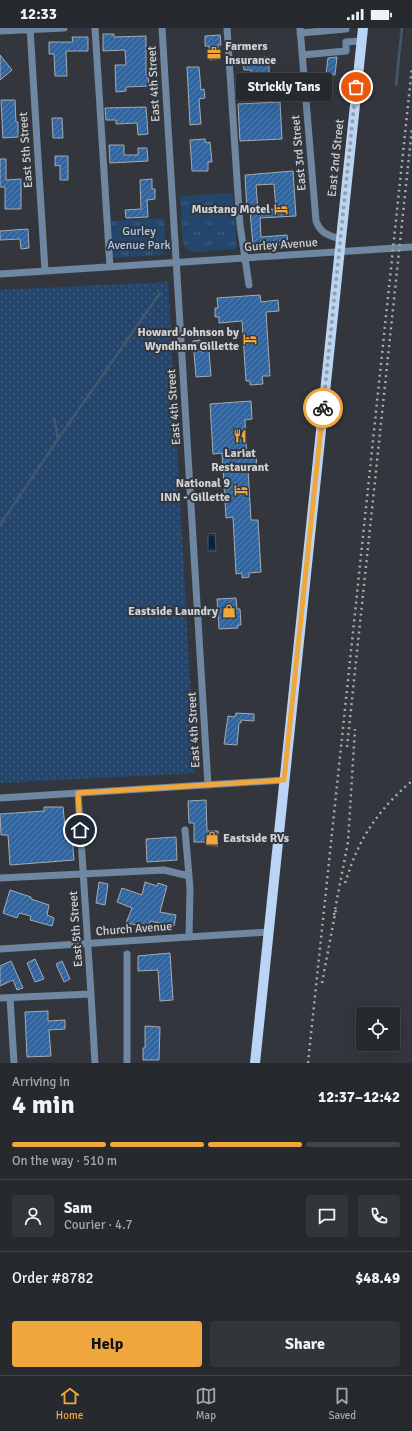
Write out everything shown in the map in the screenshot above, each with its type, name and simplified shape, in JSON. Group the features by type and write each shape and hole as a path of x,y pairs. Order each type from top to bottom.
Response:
{"main road":[{"name":"East 2nd Street","path":"255,1063 363,28"}],"street":[{"path":"0,31 64,28"},
{"path":"95,28 110,267"},
{"name":"East 4th Street","path":"162,28 208,785"},
{"path":"227,28 240,225 249,285"},
{"name":"East 5th Street","path":"30,29 45,271"},
{"path":"300,31 346,29 346,51 302,55"},
{"name":"East 3rd Street","path":"300,31 316,221 319,230 327,235 340,239"},
{"path":"346,42 361,42"},
{"name":"Gurley Avenue","path":"0,274 412,247"},
{"path":"0,798 284,780"},
{"name":"East 5th Street","path":"78,793 95,1063"},
{"path":"185,830 190,888 189,936"},
{"path":"0,878 164,870 189,876"},
{"name":"Church Avenue","path":"0,949 269,932"},
{"path":"127,954 127,1063"},
{"path":"0,998 91,994"},
{"path":"10,998 14,1063"}],"green space":[{"name":"Gurley Avenue Park","path":"233,193 237,249 196,252 188,250 183,243 180,196"},
{"path":"233,193 234,211 224,211 220,194"},
{"name":"Gurley Avenue Park","path":"164,218 166,250 164,254 113,258 111,221"},
{"path":"168,282 195,773 0,783 0,290"}],"water":[{"path":"215,533 216,551 208,551 208,534"}],"building":[{"path":"103,34 114,34 114,37 146,36 146,75 148,75 149,86 126,87 126,91 116,92 115,65 126,65 125,50 103,51"},
{"name":"Farmers Insurance","path":"220,35 221,45 218,45 218,59 210,60 209,46 205,46 205,36"},
{"path":"72,37 88,37 88,51 66,51 67,76 55,76 54,54 49,54 49,42 73,42"},
{"path":"0,55 12,70 0,80"},
{"path":"266,57 266,61 269,61 268,79 265,79 265,81 252,80 251,70 244,70 243,63 251,63 251,58"},
{"path":"337,57 335,75 326,74 328,58"},
{"path":"187,67 199,67 201,90 204,89 205,98 199,99 201,124 190,125"},
{"path":"1,100 15,100 16,122 18,122 18,137 3,138"},
{"path":"280,102 282,139 240,141 238,104"},
{"path":"146,107 148,134 138,135 137,123 116,124 116,120 106,120 105,108"},
{"path":"52,118 62,118 63,138 53,138"},
{"path":"205,139 206,143 210,142 212,162 208,162 208,171 192,171 190,140"},
{"path":"109,145 124,145 124,155 138,155 138,148 147,148 148,161 110,163"},
{"path":"55,156 68,156 68,180 60,180 60,165 55,166"},
{"path":"0,159 6,159 6,180 21,179 21,209 5,209 5,187 0,187"},
{"name":"Mustang Motel","path":"293,171 296,216 260,218 261,237 287,235 288,244 253,246 250,211 247,211 245,175","holes":["274,184 276,209 258,210 256,185"]},
{"path":"152,179 152,189 155,189 155,199 147,200 148,217 126,218 125,210 141,209 140,180"},
{"path":"28,229 29,248 21,249 20,239 0,240 0,231"},
{"path":"260,295 261,302 278,300 279,311 266,312 270,376 262,376 263,384 250,385 250,381 246,381 242,321 219,323 219,317 215,317 215,308 218,308 217,298"},
{"path":"200,340 201,352 209,351 211,376 196,377 193,341"},
{"path":"251,401 252,419 245,420 246,442 247,455 256,454 257,469 248,469 251,520 258,520 261,572 249,573 249,577 242,578 242,573 236,574 233,517 226,518 222,453 213,454 210,404"},
{"name":"Eastside Laundry","path":"236,598 237,609 240,609 241,625 238,625 238,628 219,629 217,599"},
{"path":"236,713 254,714 254,721 241,720 241,723 239,723 237,745 224,744 228,716 235,717"},
{"path":"206,800 207,831 218,831 218,846 206,845 206,842 194,842 194,823 189,823 188,801"},
{"path":"44,807 63,807 66,837 72,836 74,860 10,865 8,835 1,835 0,814 44,811"},
{"path":"176,837 177,860 147,862 146,839"},
{"path":"99,882 108,884 105,905 96,903"},
{"path":"145,882 157,886 158,883 167,886 160,912 176,915 174,926 150,921 149,927 126,923 132,908 117,902 122,888 142,895"},
{"path":"10,890 49,905 47,915 54,918 52,926 30,920 31,916 19,913 17,918 3,913"},
{"path":"170,953 173,1000 160,1001 158,970 138,971 138,956"},
{"path":"35,959 44,979 35,982 27,963"},
{"path":"11,961 23,988 17,990 13,980 0,986 0,966"},
{"path":"62,961 70,979 64,982 56,964"},
{"path":"48,1011 48,1021 65,1020 65,1029 49,1030 51,1056 27,1057 25,1012"},
{"path":"145,1026 160,1027 159,1060 143,1060 143,1048 145,1048"}],"waterway":[{"path":"396,85 402,28"},
{"path":"0,525 160,293"},
{"path":"54,418 58,439"}],"railway":[{"path":"308,1063 412,67"},
{"path":"347,747 412,128"},
{"path":"334,915 348,842 355,729"},
{"path":"345,883 355,855 367,831 395,796 412,781"},
{"path":"322,983 336,909"}],"way so far":[{"path":"323,408 356,87"}],"place":[{"name":"Farmers Insurance","path":"214,53"},
{"name":"Strickly Tans","path":"356,87"},
{"name":"Mustang Motel","path":"281,209"},
{"name":"Howard Johnson by Wyndham Gillette","path":"250,339"},
{"name":"Lariat Restaurant","path":"240,436"},
{"name":"National 9 INN - Gillette","path":"241,490"},
{"name":"Eastside Laundry","path":"229,611"},
{"name":"Eastside RVs","path":"212,838"}],"route":[{"path":"80,830 78,793 284,780 323,408"}]}
